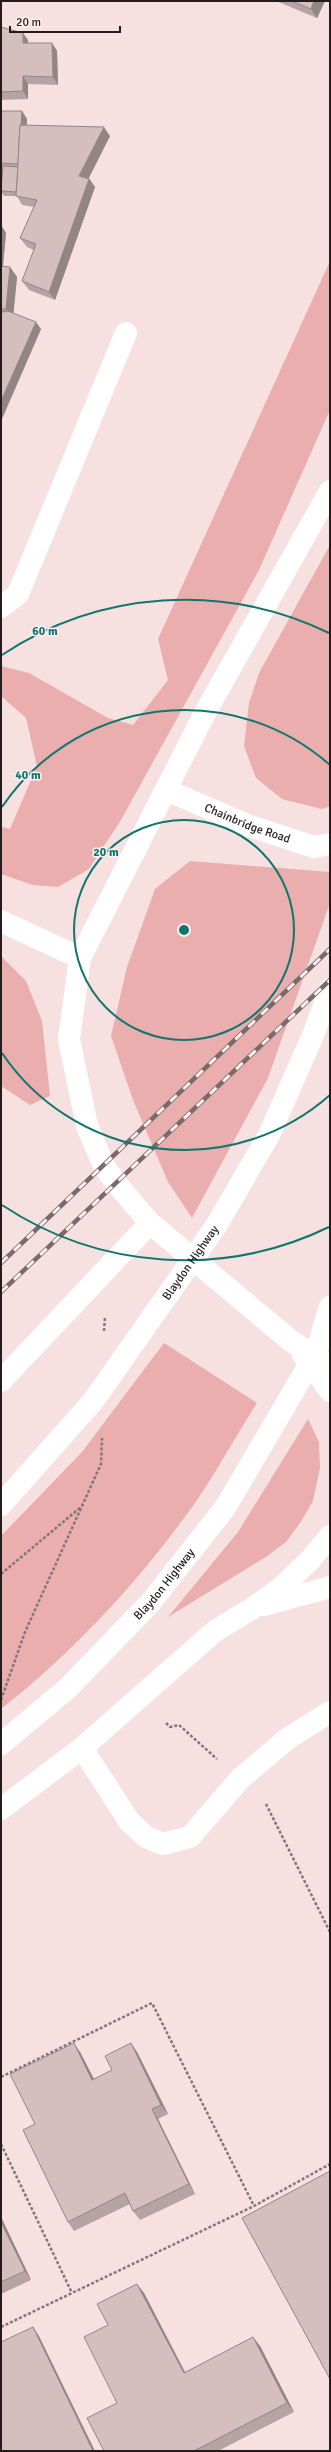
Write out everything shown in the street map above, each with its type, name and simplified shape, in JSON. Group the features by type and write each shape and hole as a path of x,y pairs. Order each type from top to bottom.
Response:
{"main road":[{"path":"1,607 18,594 126,333"},
{"path":"330,491 206,711 80,958 68,1039 88,1126 104,1166 150,1223 291,1341 330,1366"},
{"name":"Chainbridge Road","path":"166,790 250,826 307,845 314,847 330,844"},
{"path":"1,921 80,958"},
{"name":"Blaydon Highway","path":"1,1505 94,1400 216,1226 269,1135 314,1033 330,989"},
{"path":"1,1381 150,1223"},
{"name":"Blaydon Highway","path":"1,1744 68,1688 150,1603 226,1508 316,1353 330,1307"},
{"path":"291,1341 330,1391"},
{"path":"1,1809 82,1748 141,1698 215,1630 253,1608 282,1587 310,1560 330,1536"},
{"path":"253,1608 330,1588"},
{"path":"82,1748 129,1821 146,1837 163,1844 190,1837 240,1779 287,1739 330,1712"}],"path":[{"path":"104,1332 106,1270"},
{"path":"1,1700 25,1632 101,1464 102,1433"},
{"path":"1,1574 83,1505"},
{"path":"166,1723 170,1727 180,1725 220,1762"},
{"path":"266,1804 330,1932"},
{"path":"1,2077 152,2003 254,2206"},
{"path":"1,2144 72,2293"},
{"path":"1,2327 254,2206 330,2164"}],"shaded area":[{"path":"330,261 330,410 259,570 121,820 89,869 58,887 33,885 1,874 1,827 10,829 37,766 26,718 1,696 1,666 29,673 108,718 133,725 168,680 158,639"},
{"path":"330,545 330,806 322,809 282,799 256,778 244,746 249,703 259,673"},
{"path":"190,861 330,872 330,903 268,1078 192,1218 168,1182 133,1100 111,1036 127,967 155,889"},
{"path":"2,957 26,981 42,1021 50,1096 30,1105 1,1086"},
{"path":"164,1343 257,1403 195,1503 152,1560 80,1639 28,1687 1,1709 1,1536 82,1452"},
{"path":"308,1419 319,1442 320,1468 313,1501 300,1523 286,1542 266,1557 168,1617 238,1532"}],"building":[{"path":"292,1 314,1 311,9"},
{"path":"1,27 23,33 23,43 52,43 53,77 23,76 23,91 1,92"},
{"path":"1,111 22,111 18,164 1,163"},
{"path":"20,125 104,127 79,176 89,179 49,292 22,281 36,244 20,238 37,200 16,196"},
{"path":"3,166 18,167 16,192 1,191"},
{"path":"1,266 10,267 6,309 1,309"},
{"path":"8,311 36,322 1,401 1,312"},
{"path":"74,2043 92,2080 112,2070 105,2056 131,2043 161,2105 152,2109 189,2184 133,2211 125,2193 68,2222 23,2130 35,2124 10,2074"},
{"path":"330,2171 330,2379 242,2218"},
{"path":"1,2222 25,2271 1,2282"},
{"path":"137,2284 184,2373 253,2337 287,2403 194,2451 104,2451 87,2418 117,2403 84,2337 108,2325 97,2304"},
{"path":"33,2327 93,2451 1,2451 1,2342"}],"railway":[{"path":"1,1263 330,949"},
{"path":"1,1292 330,980"}]}
